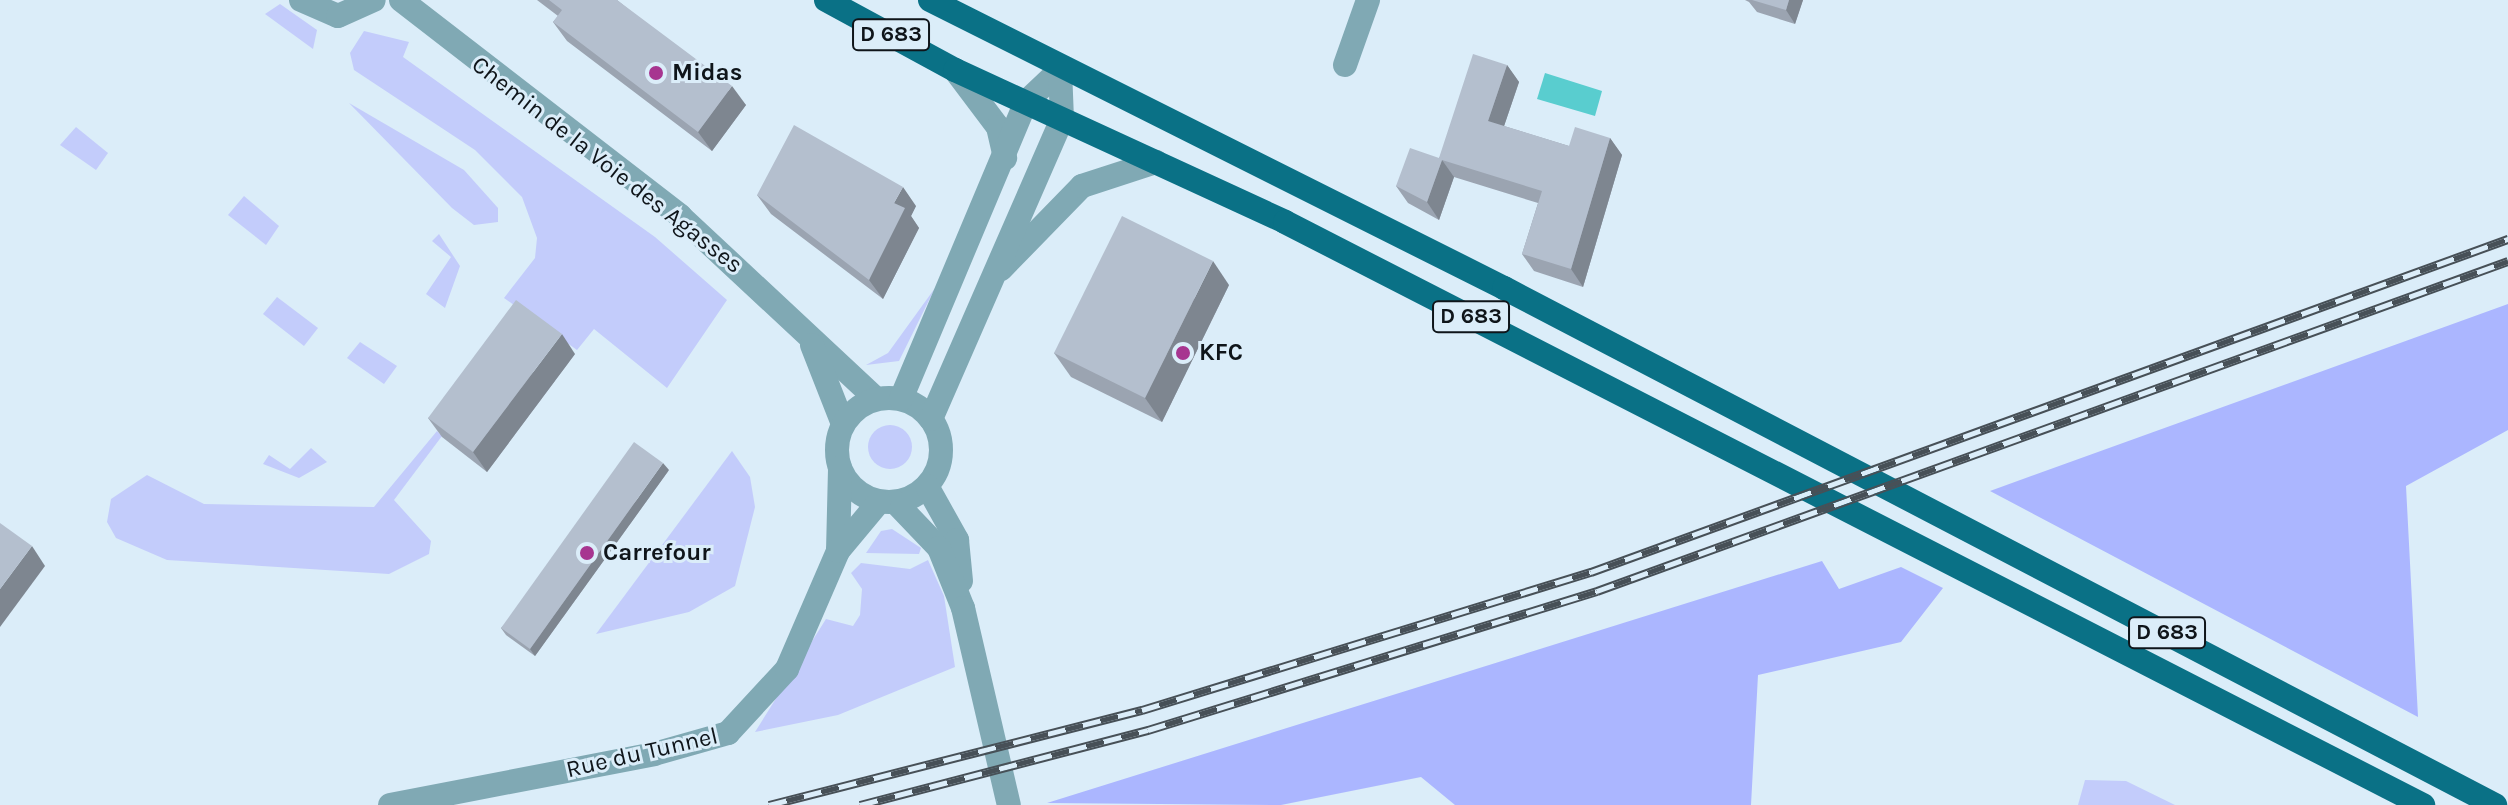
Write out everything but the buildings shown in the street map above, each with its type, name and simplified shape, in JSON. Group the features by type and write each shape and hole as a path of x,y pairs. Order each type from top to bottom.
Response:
{"main road":[{"name":"D 683","path":"826,0 955,70 1156,162 2423,805"},
{"name":"D 683","path":"930,0 1060,70 1504,288 2495,805"}],"street":[{"path":"301,0 338,16 374,0"},
{"name":"Chemin de la Voie des Agasses","path":"401,0 680,216 876,399"},
{"path":"1345,65 1368,0"},
{"path":"955,70 998,127 1005,158"},
{"path":"901,399 1026,102 1060,70"},
{"path":"887,502 927,486 941,453 931,419 988,282 1062,119 1060,70"},
{"path":"988,282 1082,186 1156,162"},
{"name":"Chemin de la Voie des Agasses","path":"808,335 843,424"},
{"path":"931,419 901,399 876,399 843,424 840,468 850,485 887,502 939,548 963,608"},
{"name":"Rue du Tunnel","path":"838,551 840,468"},
{"path":"927,486 957,540 963,608 1009,805"},
{"name":"Rue du Tunnel","path":"390,805 654,754 728,733 787,669 838,551 887,502"}],"shaded area":[{"path":"280,4 317,30 313,49 265,14"},
{"path":"364,31 409,42 403,57 655,237 727,300 667,388 594,329 577,350 504,298 535,258 537,238 522,197 475,150 354,70 350,53"},
{"path":"1545,73 1602,91 1595,116 1537,99"},
{"path":"349,103 464,170 498,208 498,222 474,225 452,208"},
{"path":"76,127 108,153 96,170 60,145"},
{"path":"244,196 279,226 266,245 228,215"},
{"path":"439,234 460,266 445,308 426,294 451,257 432,241"},
{"path":"935,288 899,361 866,365 888,353"},
{"path":"277,297 318,328 304,346 263,314"},
{"path":"2508,304 2508,430 2406,486 2418,717 1990,491"},
{"path":"360,342 397,366 384,384 347,358"},
{"path":"890,425 905,432 912,447 905,462 890,469 875,462 868,447 875,432"},
{"path":"437,431 442,436 394,500 431,541 429,554 389,574 167,560 116,538 107,522 111,499 147,475 204,504 374,507"},
{"path":"311,448 327,462 299,478 263,464 269,455 290,469"},
{"path":"732,451 750,477 755,507 735,586 689,612 596,634"},
{"path":"892,529 921,548 919,554 866,553 881,531"},
{"path":"928,560 944,596 955,667 838,715 755,732 826,619 853,626 860,615 862,589 851,573 861,563 910,569"},
{"path":"1822,561 1839,589 1901,567 1943,588 1901,642 1758,675 1751,805 1455,805 1421,777 1281,805 1047,803"},
{"path":"2085,780 2126,781 2175,805 2078,805"}],"railway":[{"path":"769,805 1142,710 1591,572 2508,239"},
{"path":"860,805 1148,730 1597,591 2508,261"}],"place":[{"name":"Midas","path":"656,73"},
{"name":"KFC","path":"1183,353"},
{"name":"Carrefour","path":"587,553"}]}
